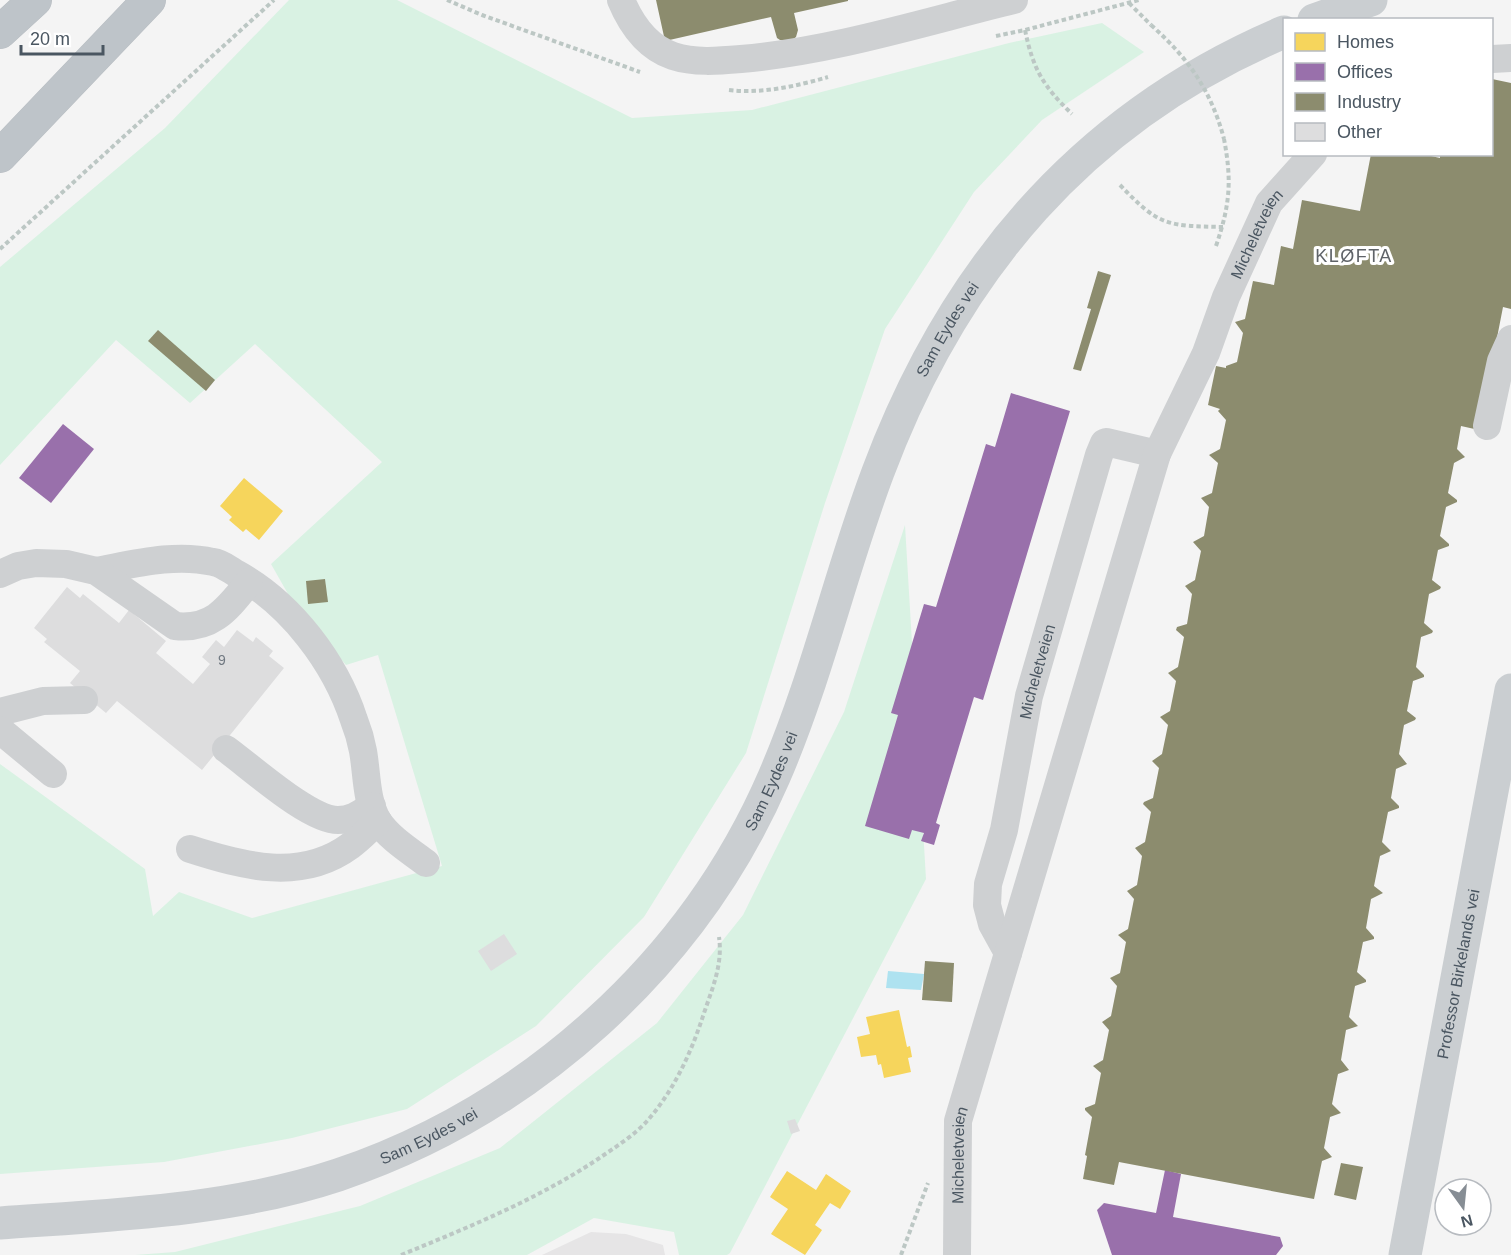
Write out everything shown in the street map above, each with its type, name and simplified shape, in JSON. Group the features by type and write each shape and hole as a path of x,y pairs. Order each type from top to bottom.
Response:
{"highway":[{"path":"0,32 35,0"},
{"path":"0,126 146,0"},
{"path":"0,156 146,0"}],"main road":[{"path":"1320,18 1371,0"},
{"name":"Sam Eydes vei","path":"0,1223 77,1218 220,1203 276,1192 334,1176 390,1156 441,1132 532,1076 584,1035 623,999 665,954 726,870 773,781 795,725 876,477 895,427 915,382 941,335 992,258 1049,191 1086,155 1126,122 1198,73 1283,32"},
{"name":"Professor Birkelands vei","path":"1405,1255 1511,690"}],"street":[{"path":"621,0 628,17 640,33 657,48 671,56 690,60 725,60 772,56 821,47 1014,0"},
{"path":"1493,59 1511,58"},
{"name":"Micheletveien","path":"957,1255 958,1121 1157,454 1190,389 1226,297 1269,203 1311,156"},
{"path":"1487,426 1501,361 1511,339"},
{"name":"Micheletveien","path":"1008,953 992,924 987,905 988,884 1004,830 1029,696 1096,466 1106,442 1157,454"},
{"path":"96,571 145,562 194,558 216,562 249,582 285,611 314,643 332,671 354,718 363,749 375,813 386,830 426,863"},
{"path":"0,574 18,566 36,563 66,564 96,571 175,626 191,628 218,616 249,582"},
{"path":"0,712 43,701 84,700"},
{"path":"0,730 53,774"},
{"path":"226,749 314,813 329,819 352,818 375,813"},
{"path":"190,849 231,862 292,869 330,858 351,846 375,813"}],"path":[{"path":"0,249 274,0"},
{"path":"1120,185 1139,205 1168,224 1223,226 1230,180 1224,139 1210,98 1191,67 1172,44 1129,2 1139,0"},
{"path":"1025,30 1031,57 1042,80 1053,96 1072,114"},
{"path":"401,1255 494,1217 536,1196 612,1150 647,1121 674,1083 694,1044 716,980 721,952 718,937"}],"shaded area":[{"path":"591,1232 626,1234 663,1245 665,1255 542,1255"}],"green space":[{"path":"289,0 397,0 632,118 752,110 1009,43 1102,23 1144,52 1042,120 974,192 885,329 825,503 746,753 644,917 536,1026 407,1109 292,1138 164,1162 0,1174 0,764 145,869 153,916 179,892 252,918 442,866 378,655 346,665 296,608 271,564 382,462 255,344 190,403 116,340 0,465 0,267 165,128"},
{"path":"905,525 926,879 730,1253 727,1255 679,1255 674,1232 594,1218 527,1255 135,1255 175,1252 360,1206 500,1148 657,1023 743,915 844,712"}],"water":[{"path":"888,971 924,974 921,990 886,988"}],"building: Homes":[{"path":"244,478 283,511 259,540 246,529 243,532 229,520 232,517 220,506"},
{"path":"899,1010 907,1047 910,1046 912,1057 908,1058 911,1072 884,1078 876,1055 861,1057 857,1037 870,1034 866,1017"},
{"path":"787,1171 816,1190 826,1174 851,1191 840,1209 830,1203 815,1225 822,1230 805,1255 771,1234 788,1209 770,1197"}],"building: Offices":[{"path":"1011,393 1070,411 983,700 974,697 936,823 940,825 934,845 921,841 924,833 912,830 909,839 865,826 898,715 891,713 924,604 936,607 986,444 995,447"},
{"path":"63,424 94,449 51,503 19,478"},
{"path":"1165,1170 1181,1174 1173,1217 1280,1237 1283,1246 1276,1255 1112,1255 1097,1210 1104,1203 1156,1213"}],"building: Industry":[{"path":"656,0 848,1 794,13 798,30 796,37 792,40 777,38 771,17 665,41"},
{"path":"1493,79 1511,83 1511,309 1503,307 1479,430 1461,426 1457,449 1465,457 1454,463 1448,493 1457,502 1446,507 1440,536 1449,546 1438,550 1432,580 1441,587 1429,594 1424,623 1433,631 1421,637 1416,667 1424,677 1413,681 1407,711 1416,718 1404,725 1399,754 1407,764 1396,769 1391,798 1399,808 1388,812 1382,842 1391,851 1380,856 1374,886 1383,893 1371,899 1366,928 1374,939 1363,942 1357,972 1366,982 1355,986 1349,1017 1358,1026 1346,1030 1341,1060 1349,1070 1338,1074 1332,1104 1341,1113 1330,1117 1324,1148 1332,1157 1322,1161 1314,1199 1119,1162 1114,1185 1083,1179 1092,1117 1085,1108 1095,1104 1101,1073 1093,1066 1103,1060 1109,1030 1102,1022 1111,1016 1117,986 1110,978 1120,973 1126,942 1118,935 1128,929 1134,899 1127,891 1137,885 1142,856 1135,848 1145,842 1151,812 1143,804 1153,798 1159,768 1152,761 1162,754 1168,725 1160,717 1170,711 1176,681 1168,673 1178,667 1184,637 1176,630 1177,627 1187,624 1192,594 1185,586 1195,580 1201,551 1193,542 1204,536 1209,507 1201,498 1212,493 1218,463 1209,455 1220,449 1226,420 1218,411 1220,409 1208,405 1216,366 1226,368 1237,362 1243,333 1235,322 1245,319 1253,281 1274,285 1281,246 1293,249 1302,200 1360,211 1371,156 1440,158 1440,156 1493,156"},
{"path":"1098,271 1111,275 1081,371 1073,369 1091,309 1087,308"},
{"path":"158,330 215,380 206,391 148,341"},
{"path":"325,579 328,602 308,604 306,581"},
{"path":"925,961 954,963 952,1002 922,1000"},
{"path":"1341,1163 1363,1167 1356,1200 1334,1195"}],"building: Other":[{"path":"67,587 80,598 83,594 119,623 129,610 166,641 156,653 193,684 210,664 202,657 216,640 224,647 237,630 253,642 256,637 273,651 269,656 284,668 202,770 117,701 106,713 70,683 80,671 44,642 47,639 34,628"},
{"path":"504,934 517,954 491,971 478,951"},
{"path":"795,1119 800,1131 791,1134 787,1121"}],"district":[{"name":"KLØFTA","path":"1354,256"}]}
